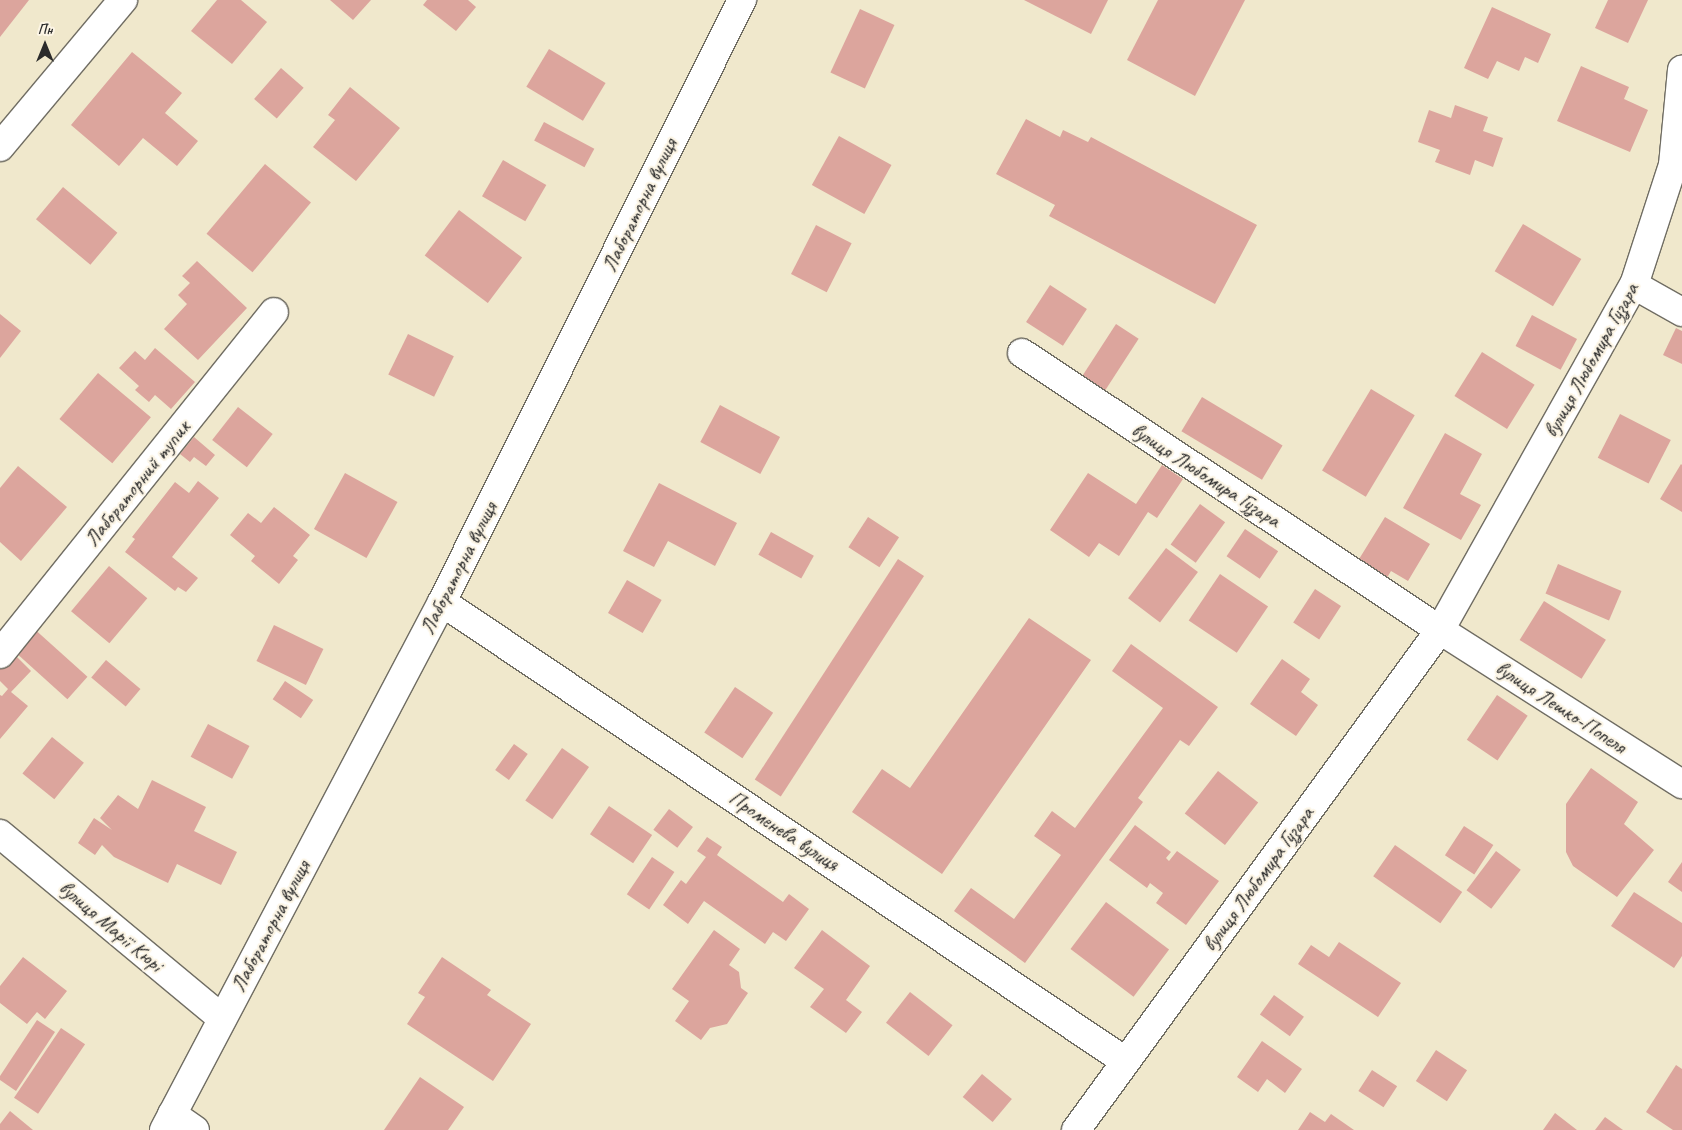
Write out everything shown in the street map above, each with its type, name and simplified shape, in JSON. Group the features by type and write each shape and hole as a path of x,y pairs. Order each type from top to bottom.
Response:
{"street":[{"path":"0,147 123,0"},
{"name":"Лабораторна вулиця","path":"168,1122 442,602 742,0"},
{"name":"вулиця Любомира Гузара","path":"1076,1130 1125,1060 1440,630 1634,285 1673,165 1682,69"},
{"path":"1634,285 1682,312"},
{"name":"Лабораторний тупик","path":"0,654 274,312"},
{"name":"вулиця Любомира Гузара","path":"1022,353 1440,630"},
{"name":"Променева вулиця","path":"442,602 1125,1060"},
{"name":"вулиця Лешко-Попеля","path":"1440,630 1682,784"},
{"name":"вулиця Марії Кюрі","path":"0,834 222,1018"},
{"path":"168,1122 195,1130"}],"building":[{"path":"0,0 29,0 0,37"},
{"path":"217,0 241,0 267,22 232,64 191,31"},
{"path":"330,0 371,0 353,20"},
{"path":"427,0 468,0 476,7 456,31 423,5"},
{"path":"1024,0 1108,0 1091,34"},
{"path":"1158,0 1245,0 1195,96 1127,60"},
{"path":"1608,0 1648,0 1628,43 1595,28"},
{"path":"1492,7 1551,34 1538,63 1525,57 1519,71 1497,61 1488,79 1464,68"},
{"path":"860,9 894,25 865,89 830,72"},
{"path":"549,49 606,83 583,121 526,87"},
{"path":"132,52 182,93 165,113 198,141 177,166 143,138 119,166 71,125"},
{"path":"1581,66 1629,87 1624,99 1648,110 1630,152 1557,121"},
{"path":"281,68 304,88 277,119 254,99"},
{"path":"350,87 400,128 356,181 313,147 335,120 328,115"},
{"path":"1455,105 1488,117 1483,131 1503,138 1493,167 1475,160 1470,175 1435,162 1440,150 1418,142 1429,110 1451,118"},
{"path":"1026,119 1060,137 1063,130 1088,142 1091,137 1257,225 1215,304 1049,216 1055,205 996,174"},
{"path":"544,122 594,149 584,167 534,141"},
{"path":"839,136 891,165 864,214 812,185"},
{"path":"503,160 546,185 525,221 482,196"},
{"path":"265,164 311,203 252,272 207,234"},
{"path":"63,187 117,233 90,265 36,219"},
{"path":"459,210 522,258 488,303 425,256"},
{"path":"1523,224 1581,259 1553,306 1495,271"},
{"path":"816,225 852,243 827,292 791,274"},
{"path":"197,261 247,308 198,360 164,329 187,304 178,295 190,283 182,276"},
{"path":"1050,285 1087,309 1063,346 1026,322"},
{"path":"0,314 21,331 0,358"},
{"path":"1532,315 1577,339 1561,370 1516,346"},
{"path":"1116,324 1139,339 1104,392 1081,378"},
{"path":"1676,328 1682,331 1682,364 1663,355"},
{"path":"408,334 454,356 434,397 388,374"},
{"path":"155,348 195,382 171,409 155,395 149,402 135,390 139,386 119,368 135,351 145,360"},
{"path":"1482,352 1535,385 1507,429 1454,396"},
{"path":"98,373 151,417 112,463 59,419"},
{"path":"1371,389 1415,415 1366,497 1322,470"},
{"path":"1202,397 1283,445 1262,480 1181,431"},
{"path":"720,405 780,437 760,474 700,442"},
{"path":"238,407 273,434 247,467 212,440"},
{"path":"1620,414 1671,440 1649,484 1598,458"},
{"path":"1445,433 1482,454 1460,494 1481,505 1461,540 1403,508"},
{"path":"194,437 215,455 206,466 194,457 190,462 180,454"},
{"path":"1162,465 1183,479 1157,518 1148,512 1119,556 1099,543 1089,557 1050,530 1088,473 1136,504"},
{"path":"1682,465 1682,512 1660,499"},
{"path":"18,466 67,507 21,561 0,542 0,488"},
{"path":"345,473 397,502 366,558 314,529"},
{"path":"198,481 219,498 172,557 198,578 186,592 178,587 175,591 125,552 135,539 132,537 175,482 189,493"},
{"path":"659,483 737,523 715,566 668,541 654,567 623,551"},
{"path":"1200,504 1225,522 1196,563 1171,544"},
{"path":"274,507 310,535 293,556 298,560 279,584 251,561 255,556 230,535 248,513 261,523"},
{"path":"868,517 899,537 879,567 848,547"},
{"path":"1385,517 1430,544 1408,581 1391,571 1385,581 1356,564"},
{"path":"1245,529 1278,551 1260,579 1227,556"},
{"path":"771,532 814,556 801,578 758,555"},
{"path":"1166,548 1198,572 1160,622 1128,598"},
{"path":"898,559 924,576 781,796 755,780"},
{"path":"1558,564 1622,591 1609,620 1545,593"},
{"path":"109,566 147,598 109,643 71,611"},
{"path":"1220,574 1268,606 1237,653 1189,620"},
{"path":"627,580 662,600 643,633 608,613"},
{"path":"1315,589 1341,606 1319,639 1293,623"},
{"path":"1544,601 1606,640 1582,679 1520,640"},
{"path":"1029,618 1091,660 942,874 852,812 882,769 910,788"},
{"path":"274,625 323,649 306,685 256,661"},
{"path":"31,626 87,677 67,699 11,648"},
{"path":"1131,644 1218,707 1189,746 1180,740 1138,798 1143,802 1025,963 954,911 971,888 1014,919 1061,855 1034,836 1052,811 1075,828 1163,708 1112,671"},
{"path":"11,651 31,671 11,692 28,706 0,739 0,695 2,696 8,689 0,681 0,663"},
{"path":"1282,659 1310,679 1301,692 1318,705 1296,736 1250,704"},
{"path":"106,660 140,689 126,707 91,678"},
{"path":"285,681 313,700 301,718 273,699"},
{"path":"735,687 773,713 742,758 704,733"},
{"path":"1497,695 1528,716 1497,760 1467,740"},
{"path":"208,724 249,746 232,779 191,757"},
{"path":"52,737 84,763 54,799 22,774"},
{"path":"514,744 528,754 509,780 495,770"},
{"path":"562,748 589,767 552,819 525,800"},
{"path":"1591,768 1638,802 1624,824 1654,850 1617,897 1573,866 1566,852 1566,804"},
{"path":"1218,771 1258,802 1225,845 1185,814"},
{"path":"152,780 206,807 194,831 237,852 221,885 177,864 168,883 114,857 102,845 95,855 78,843 94,818 112,830 100,818 118,795 138,809"},
{"path":"609,806 652,835 633,863 590,834"},
{"path":"669,809 693,827 677,848 653,830"},
{"path":"1135,825 1171,852 1166,858 1169,861 1177,851 1219,881 1186,925 1156,903 1163,893 1150,883 1147,888 1109,860"},
{"path":"1464,826 1493,845 1474,874 1445,855"},
{"path":"707,837 722,847 717,855 783,902 789,894 809,909 786,941 773,932 765,944 704,901 688,924 663,905 681,880 686,884 706,857 697,851"},
{"path":"1395,845 1462,892 1440,923 1373,876"},
{"path":"1496,851 1521,870 1491,909 1467,890"},
{"path":"652,857 674,872 649,909 627,894"},
{"path":"1682,862 1682,892 1668,882"},
{"path":"1634,892 1682,923 1682,956 1674,968 1611,926"},
{"path":"1106,902 1169,950 1134,997 1070,949"},
{"path":"714,930 740,949 729,965 739,972 741,988 748,993 727,1024 710,1028 701,1040 675,1021 689,1001 672,989"},
{"path":"822,930 870,966 846,1000 862,1012 846,1033 810,1007 824,989 794,968"},
{"path":"1339,942 1401,983 1378,1017 1298,964 1311,945 1329,957"},
{"path":"23,957 67,991 45,1019 37,1012 27,1024 0,1003 0,986"},
{"path":"442,957 491,990 487,995 531,1024 493,1081 407,1024 425,997 418,993"},
{"path":"910,992 953,1025 929,1056 886,1023"},
{"path":"1274,995 1304,1017 1290,1036 1260,1014"},
{"path":"37,1020 55,1032 16,1091 0,1080 0,1076"},
{"path":"61,1028 85,1044 38,1114 14,1098"},
{"path":"1262,1041 1302,1069 1285,1093 1267,1079 1258,1092 1237,1077"},
{"path":"1436,1050 1467,1070 1447,1101 1416,1081"},
{"path":"1676,1065 1682,1069 1682,1130 1673,1130 1646,1112"},
{"path":"1372,1070 1397,1086 1384,1107 1358,1091"},
{"path":"982,1074 1012,1099 993,1122 963,1097"},
{"path":"420,1077 464,1107 448,1130 384,1130"},
{"path":"10,1111 33,1130 0,1130 0,1124"},
{"path":"1310,1112 1325,1122 1331,1114 1354,1130 1298,1130"},
{"path":"1555,1113 1577,1130 1543,1130"},
{"path":"1605,1117 1623,1130 1595,1130"}]}
